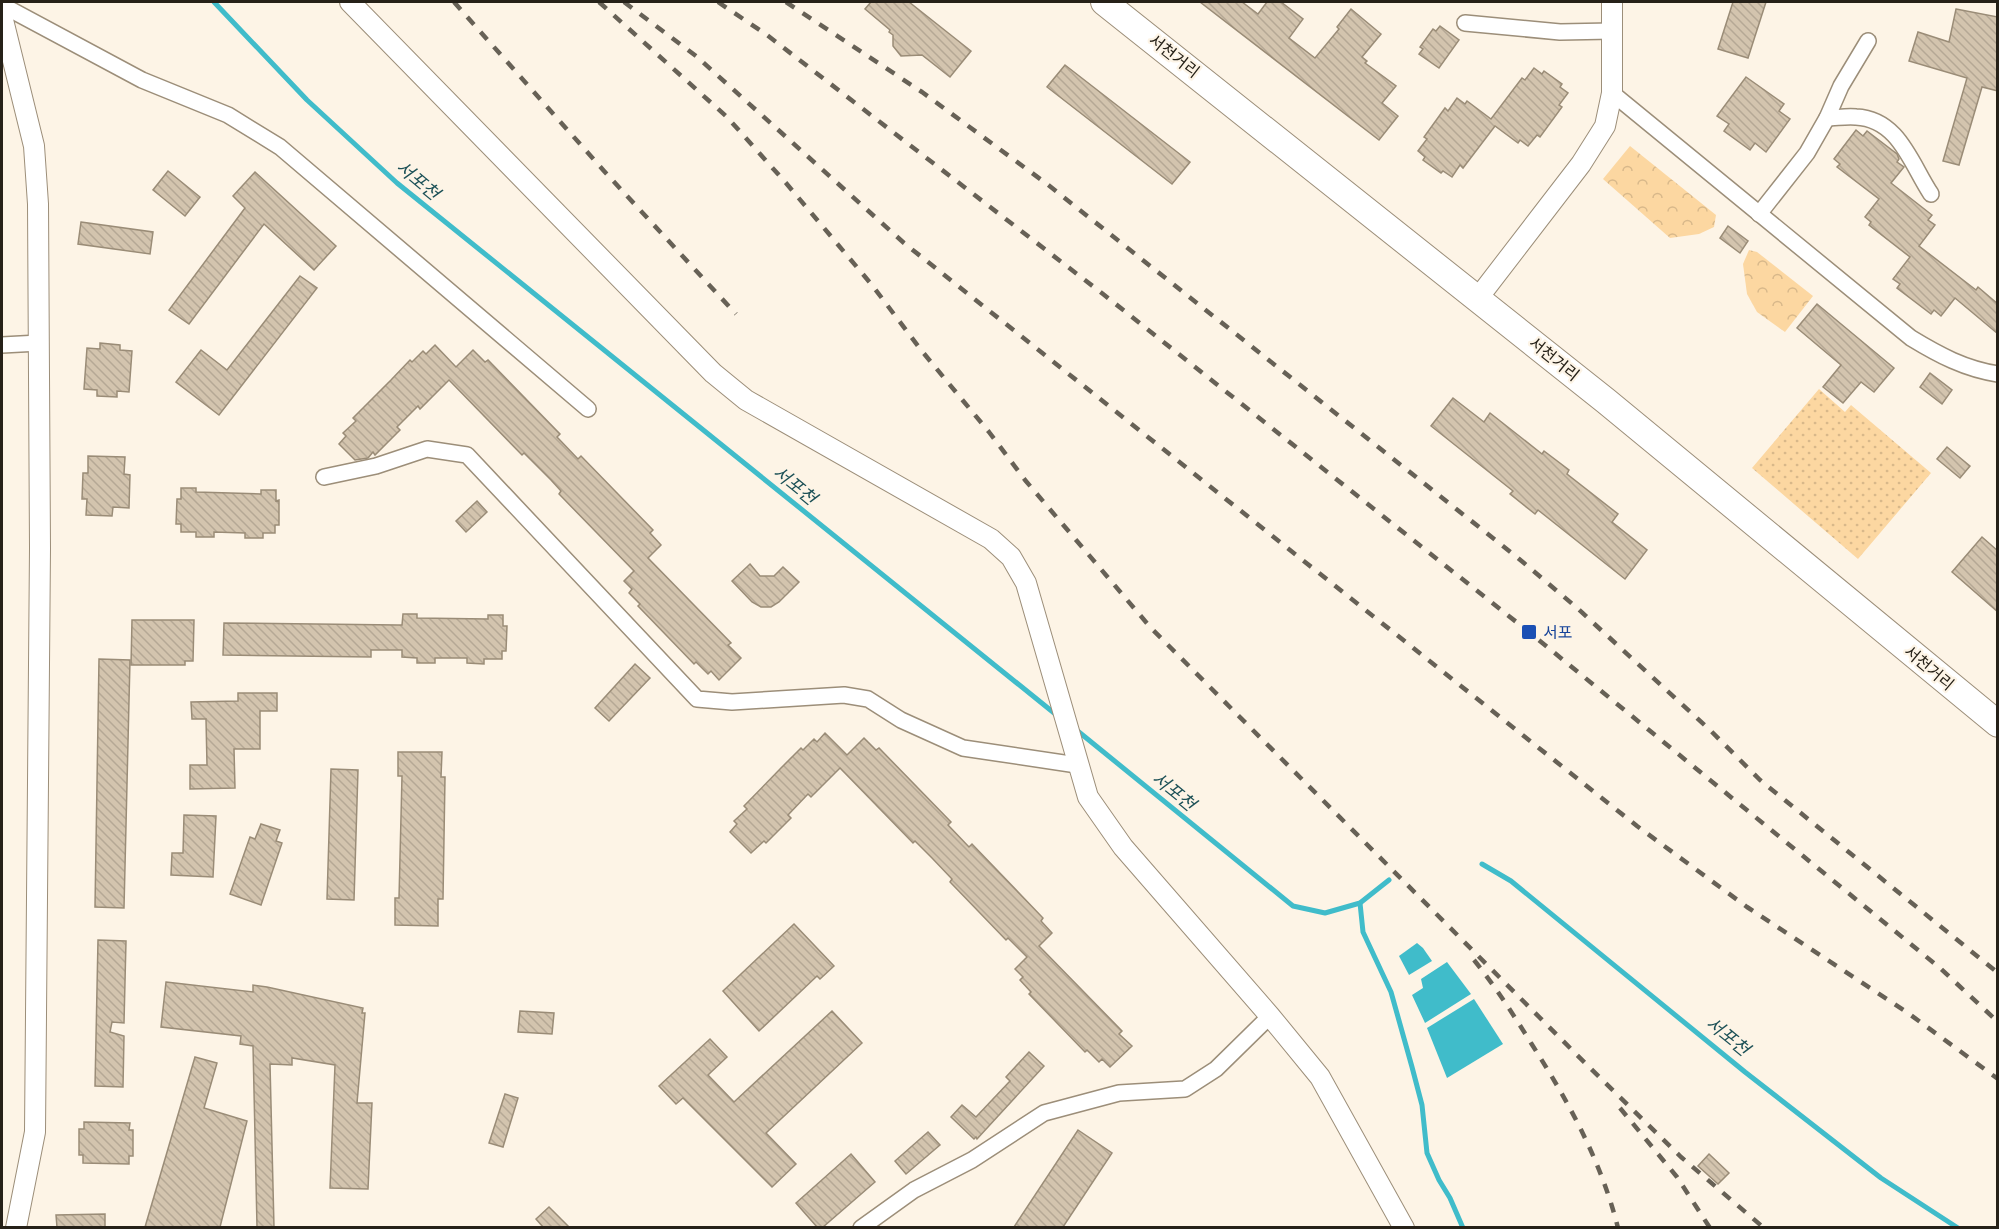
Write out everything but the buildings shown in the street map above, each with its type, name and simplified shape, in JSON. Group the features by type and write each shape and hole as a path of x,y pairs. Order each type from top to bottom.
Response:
{"main road":[{"name":"서천거리","path":"1104,2 1478,298 1998,724"}],"street":[{"path":"350,2 713,373 755,406 991,539 1011,557 1026,583 1088,797 1123,848 1270,1016 1320,1077 1404,1227"},
{"path":"1478,298 1581,164 1605,126 1612,93 1612,2"},
{"path":"2,5 142,80 228,115 280,147 588,409"},
{"path":"2,16 34,146 38,204 40,560 35,1132 16,1227"},
{"path":"1465,22 1560,32 1612,31"},
{"path":"1759,214 1807,153 1827,118 1841,86 1868,41"},
{"path":"1612,93 1911,338 1946,359 1998,374"},
{"path":"1827,118 1857,117 1880,123 1897,137 1909,153 1918,174 1931,194"},
{"path":"2,345 39,343"},
{"path":"324,477 376,466 427,449 468,455 697,699 732,702 844,694 868,699 901,720 963,748 1075,757"},
{"path":"861,1227 915,1190 972,1160 1044,1113 1119,1093 1185,1089 1216,1069 1270,1016"}],"green space":[{"path":"1630,146 1716,215 1714,227 1699,234 1670,238 1603,179"},
{"path":"1749,250 1757,252 1813,296 1785,332 1757,312 1747,294 1743,264"},
{"path":"1819,389 1845,412 1851,405 1931,473 1858,559 1752,468"}],"water":[{"path":"1417,943 1432,961 1409,975 1399,956"},
{"path":"1447,962 1471,994 1425,1023 1412,995 1423,988 1421,979"},
{"path":"1474,999 1503,1044 1447,1078 1427,1028"}],"waterway":[{"name":"서포천","path":"214,2 307,100 397,183 1059,717"},
{"name":"서포천","path":"1074,728 1293,906 1325,913 1360,903 1389,880"},
{"name":"서포천","path":"1482,864 1511,881 1745,1072 1881,1178 1958,1228"},
{"path":"1360,903 1363,932 1391,992 1412,1067 1422,1105 1427,1153 1463,1228"}],"railway":[{"path":"454,2 604,171 736,314"},
{"path":"599,2 727,117 786,183 872,285 1025,480 1151,628 1588,1066 1681,1157 1764,1228"},
{"path":"624,2 696,56 904,243 1637,826 1747,907 1908,1013 1998,1079"},
{"path":"718,2 767,35 1103,294 1529,632 1940,968 1998,1022"},
{"path":"786,2 922,92 1047,184 1518,558 1576,607 1711,731 1760,780 1998,973"},
{"path":"1474,960 1517,1021 1570,1109 1593,1155 1618,1228"},
{"path":"1620,1108 1677,1177 1710,1228"}],"place":[{"name":"서포","path":"1529,632"}]}
